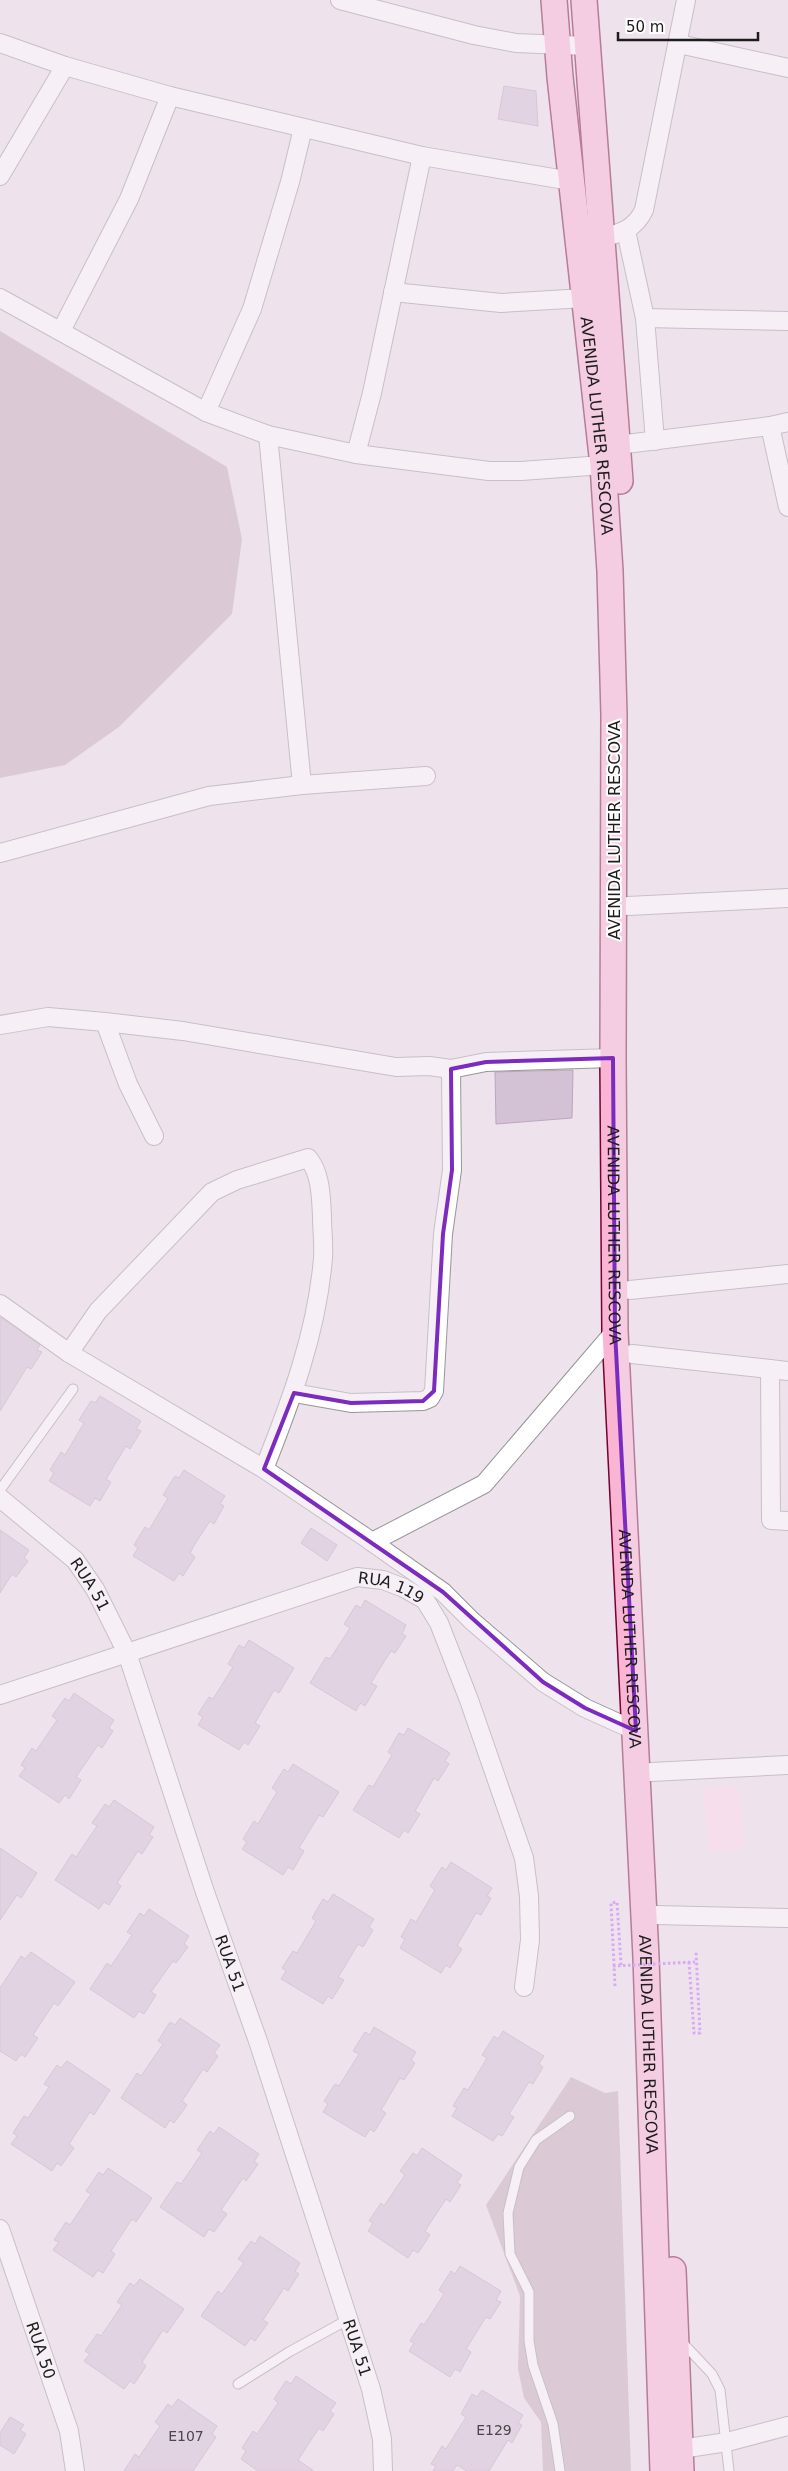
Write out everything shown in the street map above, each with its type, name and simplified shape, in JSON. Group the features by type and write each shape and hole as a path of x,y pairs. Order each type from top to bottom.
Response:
{"main road":[{"name":"AVENIDA LUTHER RESCOVA","path":"554,0 571,181 603,465 610,571 614,715 613,1058 615,1331 636,1731 663,2471"},
{"name":"AVENIDA LUTHER RESCOVA","path":"584,0 618,445 630,776 628,906 632,1354 651,1772 655,1915 677,2336 681,2460"}],"street":[{"path":"340,0 474,35 516,43 587,46"},
{"path":"602,238 626,231 635,225 644,210 679,44 686,0"},
{"path":"0,43 65,66 170,96 422,156 571,181"},
{"path":"679,44 788,68"},
{"path":"0,176 7,147 65,66"},
{"path":"61,331 130,200 170,96"},
{"path":"206,412 252,309 290,182 303,128"},
{"path":"356,454 372,393 422,156"},
{"path":"626,231 645,318 655,441"},
{"path":"393,292 501,303 585,298"},
{"path":"0,298 206,412 268,435 356,454 489,470 521,471 603,465"},
{"path":"645,318 788,321"},
{"path":"618,445 770,426 788,422"},
{"path":"770,426 788,507"},
{"path":"268,435 302,785"},
{"path":"0,853 209,796 302,785 426,776"},
{"path":"628,906 788,898"},
{"path":"0,1025 48,1018 105,1022 183,1031 396,1068 429,1066 451,1069 486,1062 613,1058"},
{"path":"105,1022 128,1084 154,1136"},
{"path":"294,1393 351,1403 423,1401 430,1398 434,1391 443,1234 452,1170 451,1069"},
{"path":"69,1353 98,1311 212,1192 237,1180 308,1158 315,1170 321,1194 324,1257 315,1315 294,1393 264,1469"},
{"path":"630,1290 788,1274"},
{"path":"0,1304 69,1353 264,1469 444,1592 472,1621 543,1682 585,1708 636,1731"},
{"path":"372,1542 484,1484 615,1331"},
{"path":"632,1354 788,1371"},
{"path":"770,1369 771,1520 788,1521"},
{"name":"RUA 51","path":"0,1498 75,1560 95,1589 127,1653 205,1892 258,2041 371,2388 382,2440 382,2471"},
{"name":"RUA 119","path":"0,1695 357,1577 383,1580 404,1588 425,1600 439,1623 466,1691 524,1858 529,1896 530,1940 524,1987"},
{"path":"651,1772 788,1765"},
{"path":"655,1915 788,1918"},
{"name":"RUA 50","path":"0,2229 69,2430 75,2471"},
{"path":"681,2460 727,2442 788,2426"}],"lane":[{"path":"0,1490 73,1388"},
{"path":"560,2471 553,2424 533,2365 529,2341 529,2292 510,2254 508,2213 519,2167 536,2140 570,2116"},
{"path":"238,2384 348,2319"},
{"path":"677,2336 712,2374 720,2390 729,2471"}],"path":[{"path":"615,1986 610,1903 617,1902 621,1966"},
{"path":"689,1962 694,2033 700,2033 696,1951"},
{"path":"613,1966 695,1962"}],"highlighted area":[{"path":"613,1058 615,1331 636,1731 585,1708 543,1682 443,1592 264,1469 294,1393 351,1403 423,1401 434,1391 443,1234 452,1170 451,1069 486,1062"}],"shaded area":[{"path":"0,331 227,467 242,539 232,614 119,727 65,765 0,778"},
{"path":"737,1785 745,1847 710,1852 702,1790"},
{"path":"571,2077 605,2093 618,2091 631,2471 543,2471 541,2422 524,2398 518,2369 520,2296 486,2205"}],"building":[{"path":"504,86 536,91 538,126 498,119"},
{"path":"573,1070 572,1118 496,1124 495,1072"},
{"path":"0,1317 40,1345 37,1350 42,1352 31,1369 27,1367 0,1411"},
{"path":"100,1396 141,1421 136,1429 141,1431 130,1449 126,1446 106,1479 111,1482 100,1501 95,1498 90,1506 49,1481 54,1473 50,1470 61,1452 65,1455 84,1423 79,1420 91,1401 95,1403"},
{"path":"184,1470 225,1496 220,1504 224,1506 214,1524 210,1521 190,1553 195,1557 183,1576 179,1573 174,1581 133,1556 138,1548 134,1545 145,1527 149,1530 168,1498 163,1495 175,1476 179,1478"},
{"path":"311,1528 337,1545 327,1561 301,1543"},
{"path":"0,1530 29,1550 24,1558 28,1561 16,1577 12,1574 0,1593"},
{"path":"365,1600 406,1625 402,1634 406,1636 395,1653 391,1651 371,1683 377,1686 365,1706 360,1703 356,1711 310,1683 326,1657 330,1659 350,1628 344,1624 356,1605 361,1608"},
{"path":"249,1640 294,1668 279,1693 274,1690 255,1723 260,1726 248,1745 244,1742 239,1750 198,1725 203,1717 198,1714 209,1697 213,1699 233,1667 228,1664 239,1645 244,1648"},
{"path":"74,1693 114,1720 109,1728 113,1731 102,1748 98,1745 76,1777 81,1780 69,1799 65,1795 59,1803 19,1776 25,1768 21,1765 32,1748 36,1751 57,1720 52,1716 65,1698 69,1701"},
{"path":"408,1728 450,1753 445,1761 449,1764 438,1781 434,1778 415,1811 420,1814 408,1833 404,1830 399,1838 353,1810 369,1785 373,1787 392,1755 388,1752 399,1733 404,1735"},
{"path":"293,1764 339,1792 323,1817 319,1815 299,1848 304,1851 293,1870 288,1867 283,1875 242,1849 247,1842 243,1839 254,1821 258,1824 277,1792 272,1788 284,1769 288,1772"},
{"path":"114,1800 154,1827 149,1835 153,1837 142,1854 138,1851 117,1883 121,1886 109,1905 104,1902 99,1909 55,1880 72,1854 76,1857 97,1826 92,1823 105,1804 109,1807"},
{"path":"0,1848 37,1873 21,1898 17,1895 0,1920"},
{"path":"451,1862 492,1888 487,1896 491,1898 481,1915 476,1913 457,1946 462,1949 450,1968 446,1965 441,1973 400,1948 405,1939 401,1937 411,1919 416,1922 435,1890 430,1886 442,1867 446,1870"},
{"path":"333,1894 374,1919 369,1927 373,1930 363,1947 358,1944 338,1977 344,1980 332,1999 328,1996 323,2004 281,1979 286,1971 282,1968 293,1951 297,1953 316,1921 312,1918 323,1899 328,1902"},
{"path":"149,1909 189,1936 184,1944 188,1947 176,1963 173,1961 151,1992 156,1995 144,2014 139,2011 134,2018 90,1989 107,1963 111,1966 132,1935 127,1932 140,1913 144,1916"},
{"path":"31,1952 75,1982 58,2006 54,2003 33,2035 38,2038 25,2057 21,2054 16,2061 0,2051 0,1988 21,1956 25,1959"},
{"path":"180,2018 220,2045 214,2053 218,2056 207,2072 203,2069 182,2101 187,2105 174,2123 170,2120 165,2128 121,2098 137,2073 141,2076 163,2044 158,2041 170,2022 175,2025"},
{"path":"374,2027 416,2052 411,2060 415,2063 404,2080 400,2078 381,2110 386,2113 374,2132 370,2129 365,2137 323,2112 328,2104 324,2101 335,2084 339,2086 359,2054 353,2051 365,2032 370,2035"},
{"path":"503,2031 544,2056 539,2064 543,2067 533,2084 529,2082 509,2114 514,2117 502,2136 498,2134 493,2141 452,2116 457,2108 453,2106 464,2088 468,2090 487,2058 482,2055 494,2036 498,2039"},
{"path":"67,2061 110,2090 94,2115 90,2112 69,2144 74,2148 61,2166 57,2163 52,2171 11,2144 17,2136 13,2133 24,2116 28,2118 49,2087 44,2084 57,2065 61,2068"},
{"path":"219,2127 259,2154 254,2162 258,2164 246,2181 243,2178 221,2210 227,2214 214,2232 209,2229 204,2237 160,2207 177,2182 181,2184 202,2153 197,2150 210,2131 214,2134"},
{"path":"422,2148 462,2175 457,2183 461,2185 450,2202 446,2199 425,2231 430,2235 418,2253 413,2250 408,2258 368,2231 373,2223 369,2221 381,2203 384,2206 405,2175 400,2171 413,2153 417,2156"},
{"path":"108,2168 152,2198 136,2222 132,2219 111,2251 115,2254 103,2273 98,2270 93,2277 53,2250 59,2242 54,2240 66,2222 70,2225 91,2194 86,2191 99,2172 103,2175"},
{"path":"260,2236 300,2263 295,2271 299,2274 288,2291 284,2288 263,2320 268,2323 255,2341 251,2338 245,2346 201,2316 218,2291 222,2294 244,2263 238,2259 251,2241 255,2244"},
{"path":"460,2266 501,2291 496,2300 501,2302 490,2319 486,2317 466,2349 471,2352 460,2372 455,2369 450,2377 409,2351 414,2343 410,2341 421,2323 424,2325 444,2294 439,2290 451,2271 455,2274"},
{"path":"140,2279 184,2309 167,2333 163,2330 142,2362 146,2366 134,2384 130,2381 124,2389 84,2361 90,2354 85,2351 97,2334 101,2336 122,2305 117,2302 130,2283 134,2286"},
{"path":"296,2376 336,2403 330,2411 334,2414 323,2431 319,2428 298,2460 314,2471 258,2471 241,2459 246,2451 242,2448 253,2431 257,2434 278,2403 274,2399 286,2381 291,2384"},
{"path":"482,2390 523,2415 518,2423 522,2425 512,2443 508,2440 489,2471 467,2471 457,2465 453,2471 433,2471 436,2466 431,2464 442,2446 446,2449 466,2417 461,2414 472,2394 477,2397"},
{"path":"178,2399 217,2426 212,2434 216,2437 193,2471 124,2471 135,2454 139,2457 160,2426 155,2422 168,2404 172,2407"},
{"path":"10,2417 24,2425 20,2430 26,2434 14,2454 0,2445 0,2433"}]}
